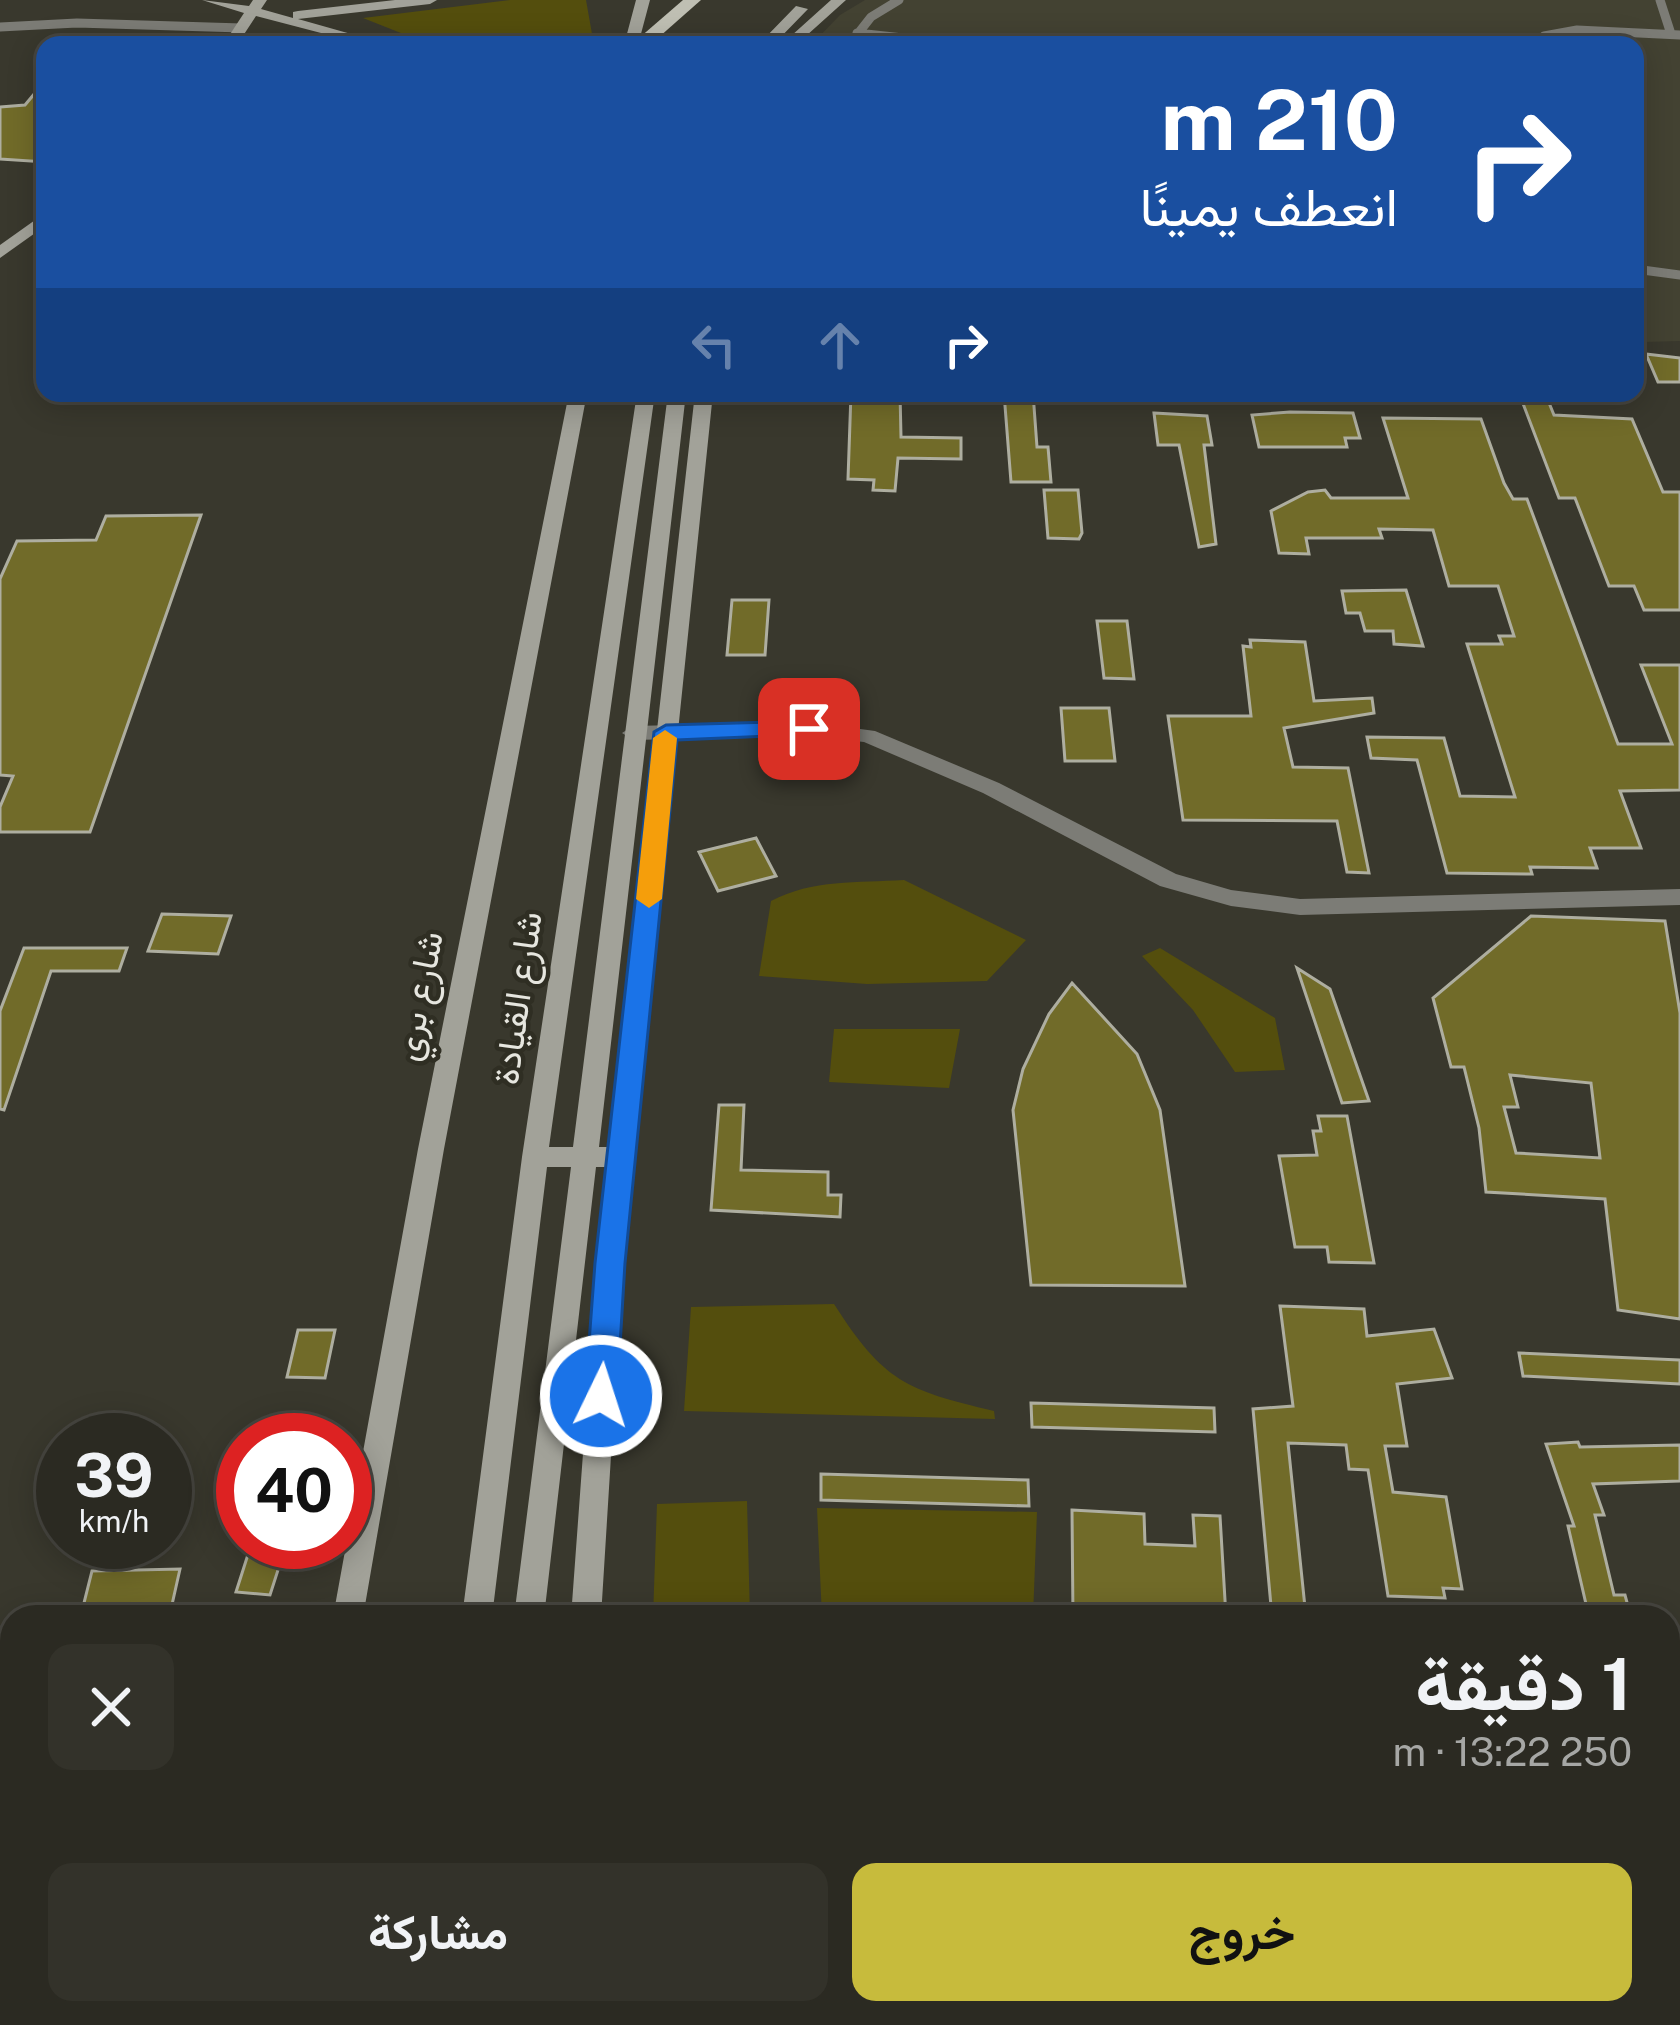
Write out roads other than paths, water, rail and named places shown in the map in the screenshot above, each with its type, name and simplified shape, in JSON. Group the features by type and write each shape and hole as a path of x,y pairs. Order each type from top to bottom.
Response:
{"main road":[{"path":"209,0 257,5 351,36"},
{"path":"284,17 430,0"},
{"path":"633,36 643,0"},
{"path":"651,36 693,0"},
{"path":"774,36 812,0"},
{"path":"798,36 839,0"},
{"path":"236,36 257,5"},
{"path":"0,254 36,225"},
{"name":"شارع بري","path":"350,1605 431,1149 576,402"},
{"name":"شارع القيادة","path":"479,1605 535,1156 645,402"},
{"path":"530,1605 676,402"},
{"path":"587,1605 621,1157 703,402"},
{"path":"535,1156 621,1157"}],"street":[{"path":"633,733 809,729 868,736 991,788 1168,880 1231,898 1300,907 1680,897"}],"lane":[{"path":"855,36 899,0"},
{"path":"1544,36 1564,30 1676,34 1660,0"},
{"path":"0,27 77,23 242,28"},
{"path":"857,32 891,36"},
{"path":"1644,269 1680,275"}]}
